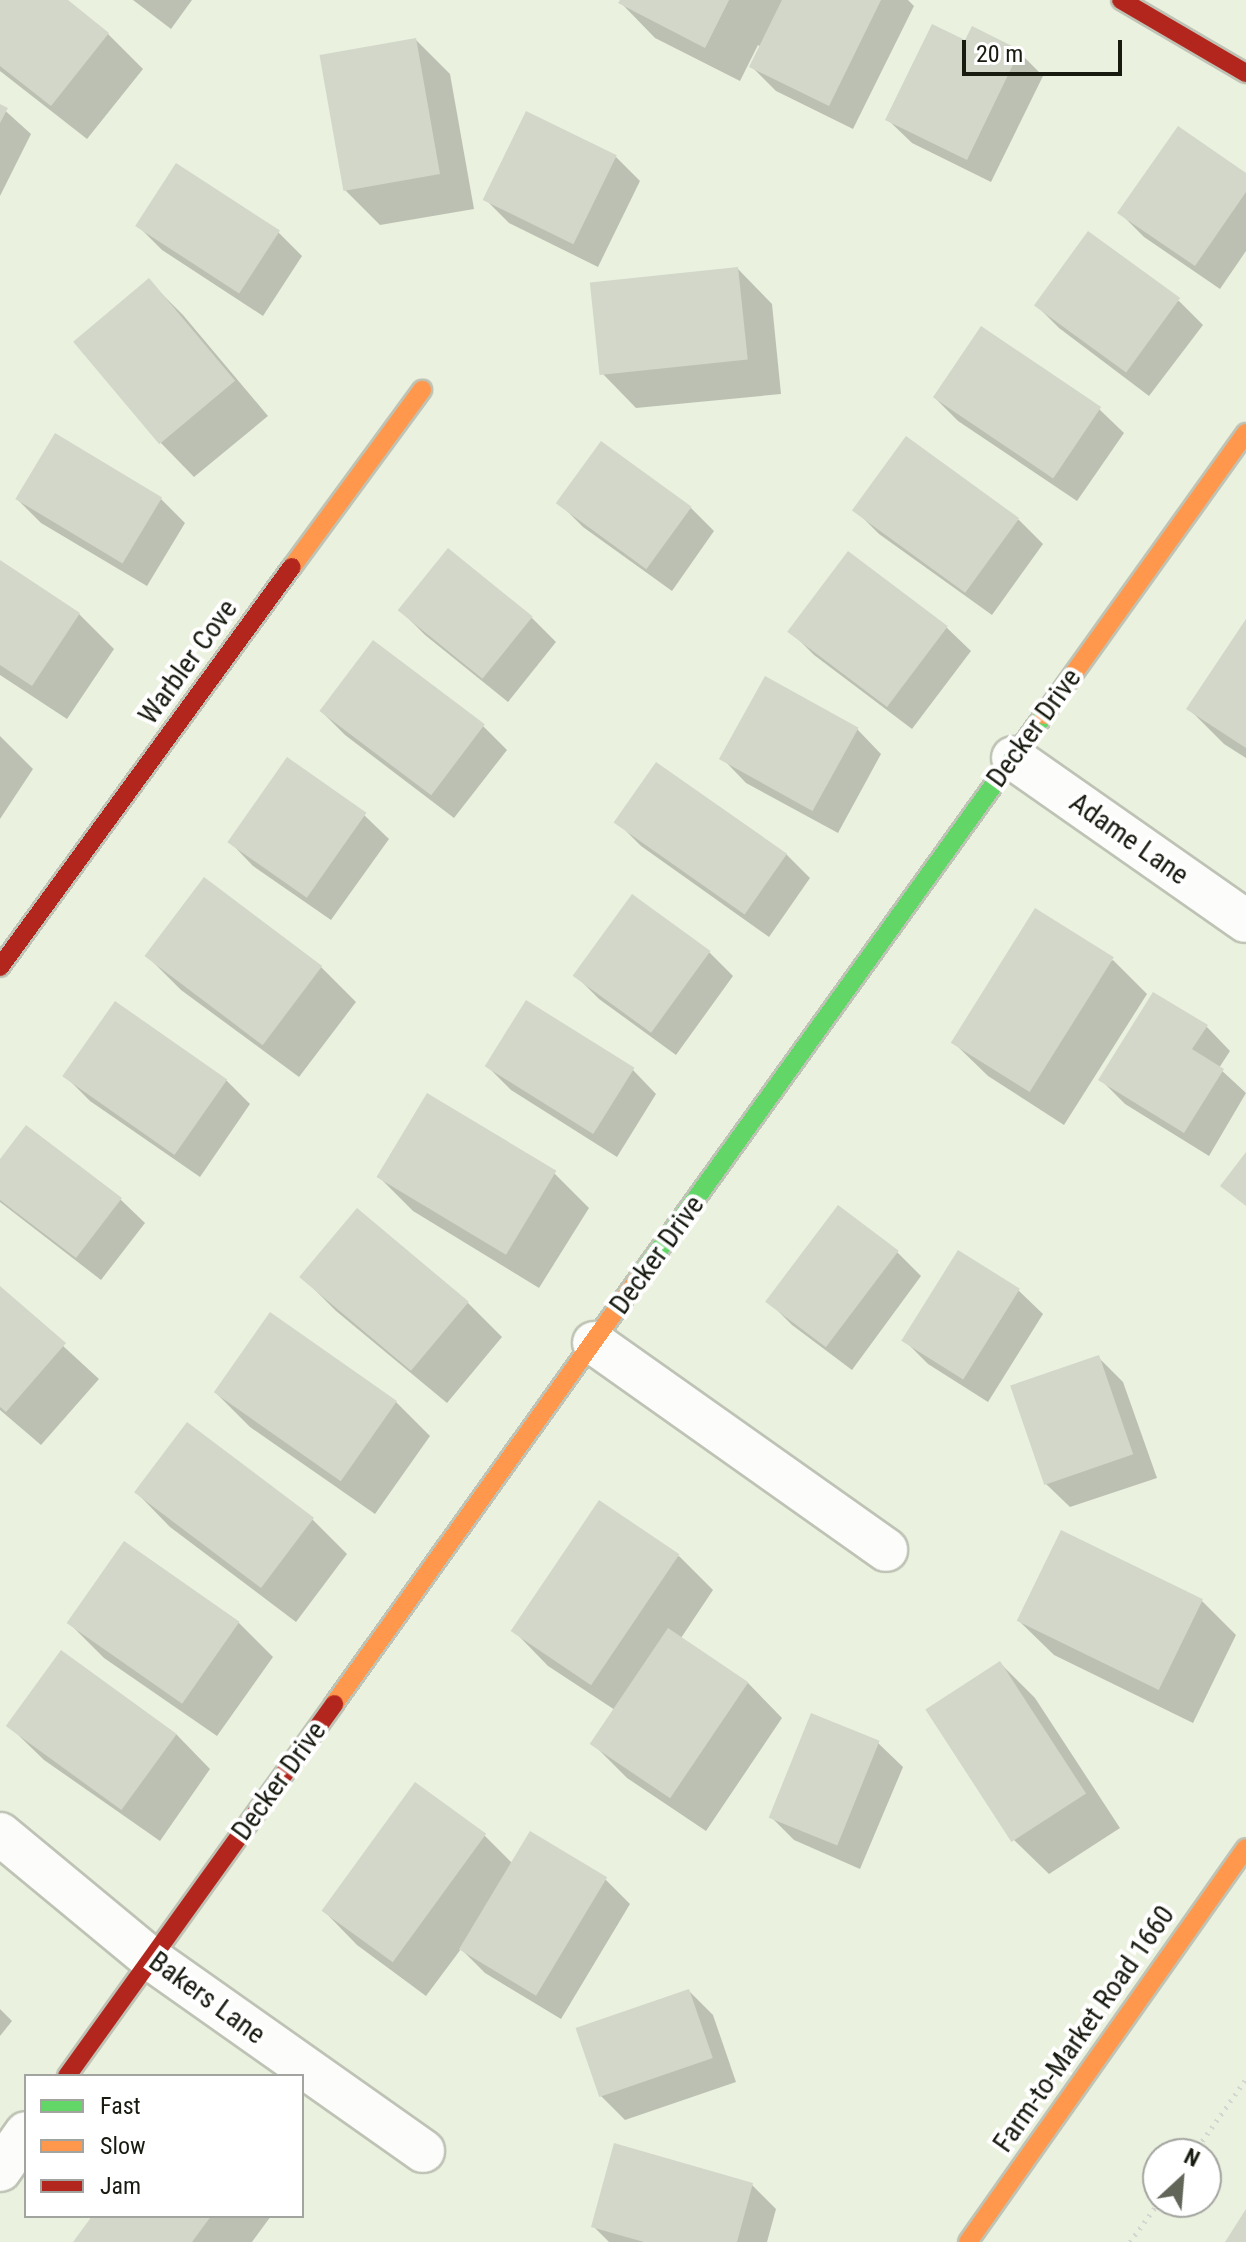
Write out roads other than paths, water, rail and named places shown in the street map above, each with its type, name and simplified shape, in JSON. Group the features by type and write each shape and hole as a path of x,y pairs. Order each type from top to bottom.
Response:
{"street":[{"path":"1121,0 1246,73"},
{"name":"Warbler Cove","path":"0,967 422,390"},
{"name":"Decker Drive","path":"68,2074 1246,433"},
{"name":"Adame Lane","path":"1013,758 1246,921"},
{"path":"594,1343 886,1550"},
{"name":"Bakers Lane","path":"0,1834 151,1959 423,2151"},
{"name":"Farm-to-Market Road 1660","path":"968,2242 1246,1848"},
{"path":"0,2170 24,2136"}]}
